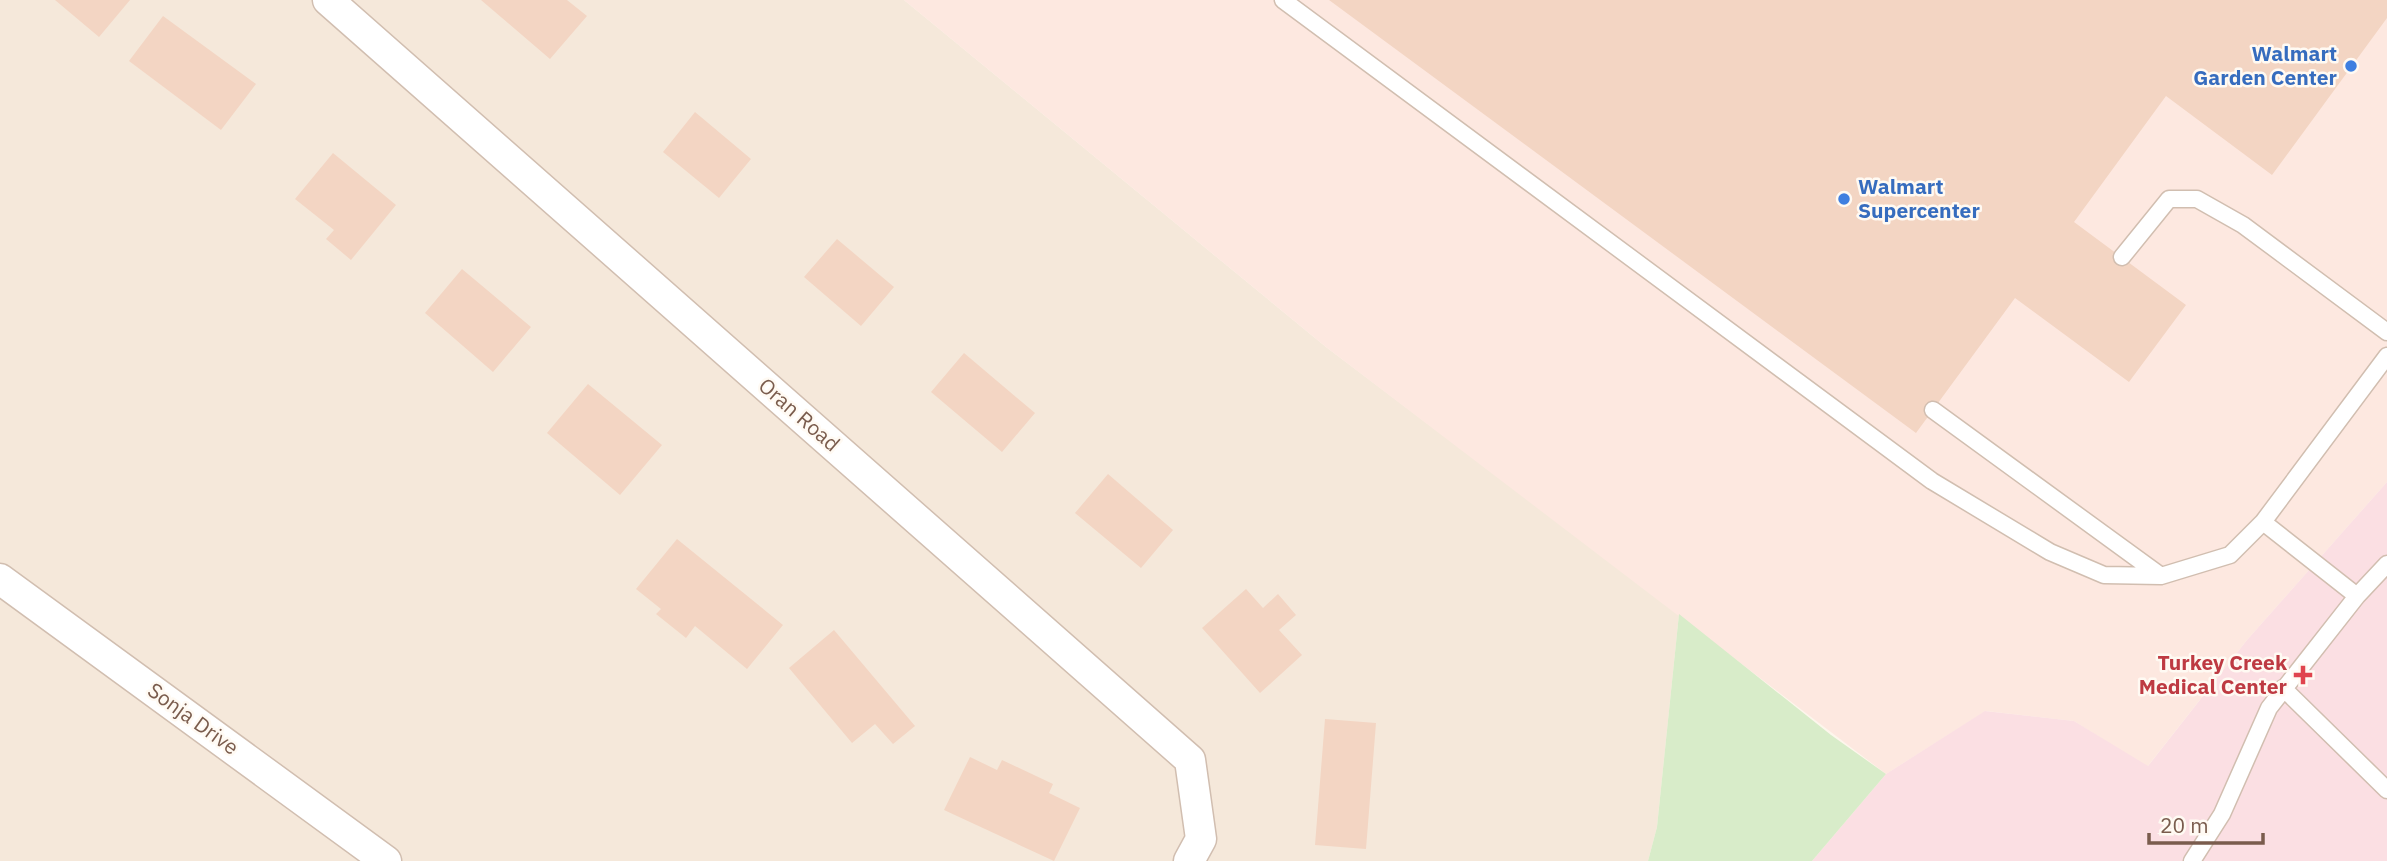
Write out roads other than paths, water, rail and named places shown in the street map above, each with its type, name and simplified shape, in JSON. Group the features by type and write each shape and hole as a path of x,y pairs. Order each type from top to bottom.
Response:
{"street":[{"name":"Oran Road","path":"328,0 1190,760 1201,839 1189,861"},
{"name":"Sonja Drive","path":"0,579 386,861"}],"lane":[{"path":"1283,0 1932,481 2050,552 2104,575 2161,576 2230,555 2263,522 2387,356"},
{"path":"2122,257 2169,199 2197,199 2243,225 2387,332"},
{"path":"1933,410 2161,576"},
{"path":"2263,522 2357,596"},
{"path":"2192,861 2222,814 2269,708 2357,596 2387,564"},
{"path":"2283,688 2387,790"}],"place":[{"name":"Walmart Garden Center","path":"2351,66"},
{"name":"Walmart Supercenter","path":"1844,199"},
{"name":"Turkey Creek Medical Center","path":"2303,675"}]}
